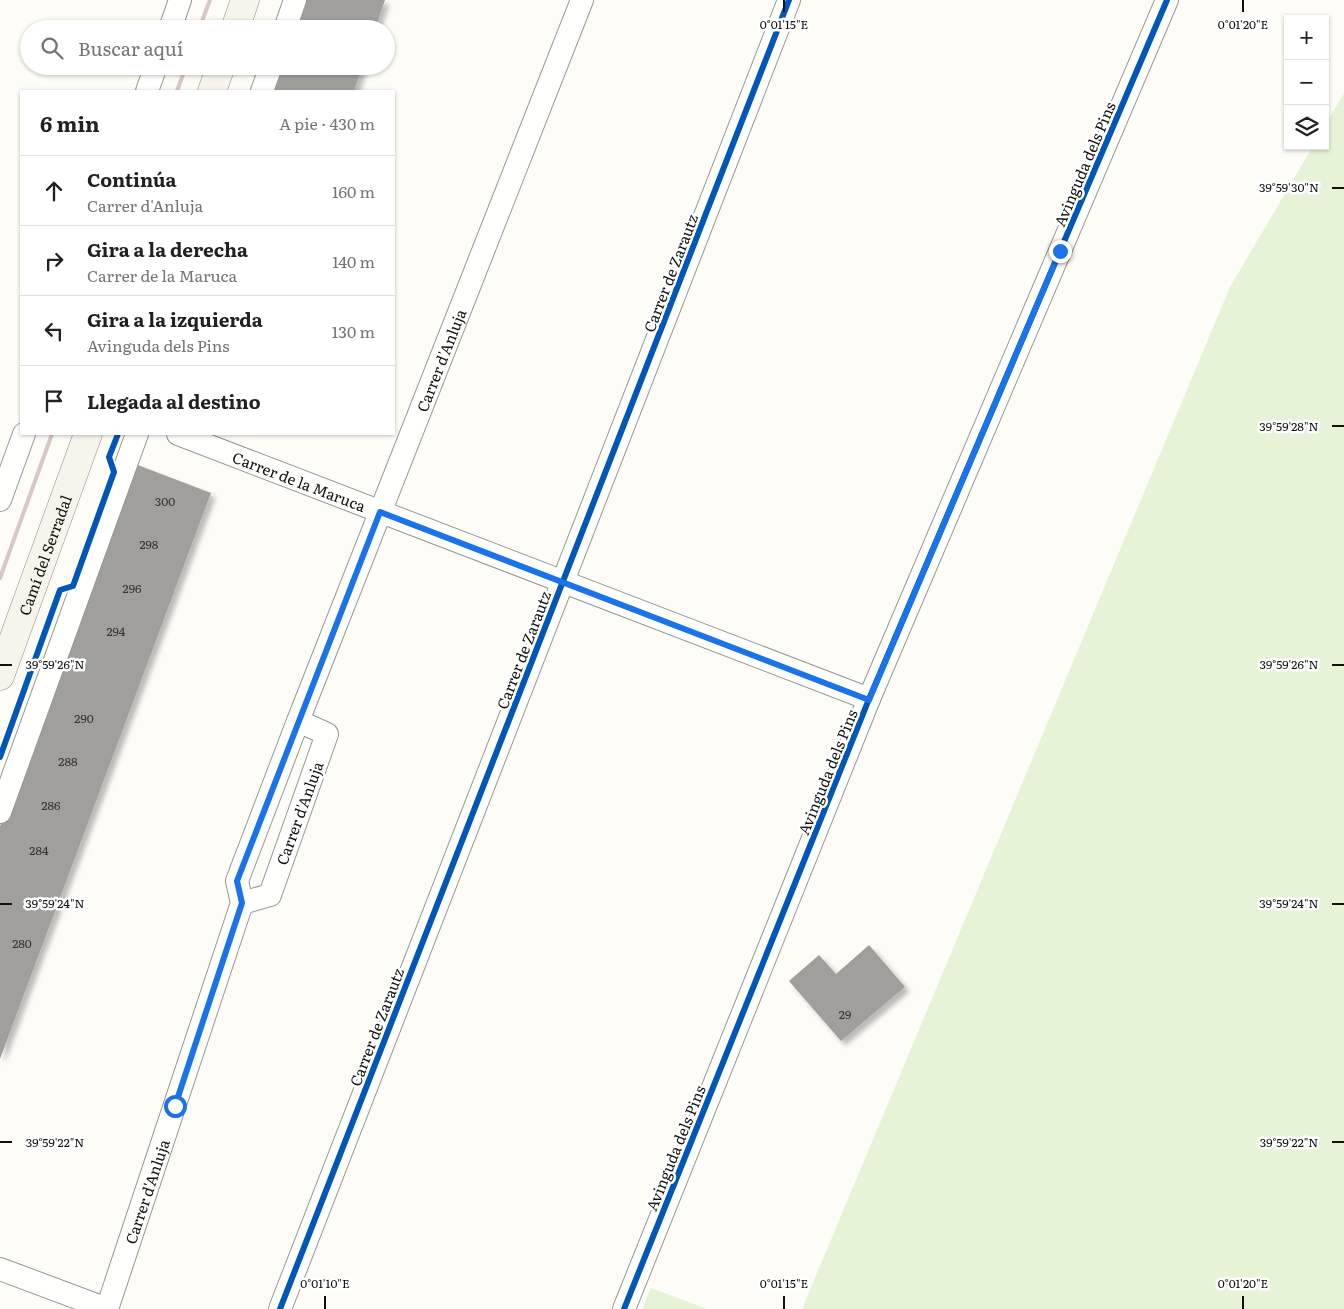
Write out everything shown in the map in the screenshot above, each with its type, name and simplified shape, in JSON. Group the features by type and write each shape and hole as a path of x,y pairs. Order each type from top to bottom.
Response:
{"street":[{"path":"173,20 180,0"},
{"path":"238,20 245,0"},
{"path":"288,20 295,0"},
{"name":"Carrer d'Anluja","path":"107,1309 242,903 237,881 298,720 582,0"},
{"name":"Carrer de Zarautz","path":"280,1309 789,0"},
{"name":"Avinguda dels Pins","path":"624,1309 869,700 1167,0"},
{"path":"147,90 153,75"},
{"path":"212,90 218,75"},
{"path":"262,90 268,75"},
{"path":"0,500 24,435"},
{"name":"Camí del Serradal","path":"0,676 88,435"},
{"path":"0,812 138,435"},
{"name":"Carrer de la Maruca","path":"181,435 869,700"},
{"name":"Carrer d'Anluja","path":"242,903 270,895 327,734 298,720"},
{"path":"0,1269 107,1309"}],"green space":[{"path":"1344,93 1344,1309 802,1309 1230,287 1311,150 1329,150 1329,118"},
{"path":"651,1288 707,1309 642,1309"}],"building":[{"path":"303,0 385,0 378,20 296,20"},
{"path":"277,75 360,75 354,90 272,90"},
{"path":"135,464 211,493 0,1059 0,826"},
{"path":"869,945 905,987 841,1041 789,981 819,955 836,974"}],"railway":[{"path":"202,20 210,0"},
{"path":"177,90 183,75"},
{"path":"0,578 52,435"}],"cycle path":[{"path":"280,1309 789,0"},
{"path":"624,1309 869,699 1167,0"},
{"path":"0,757 60,590 73,586 114,472 109,457 118,435"}],"route":[{"path":"175,1106 242,903 237,881 380,512 869,700 1060,251"}]}
